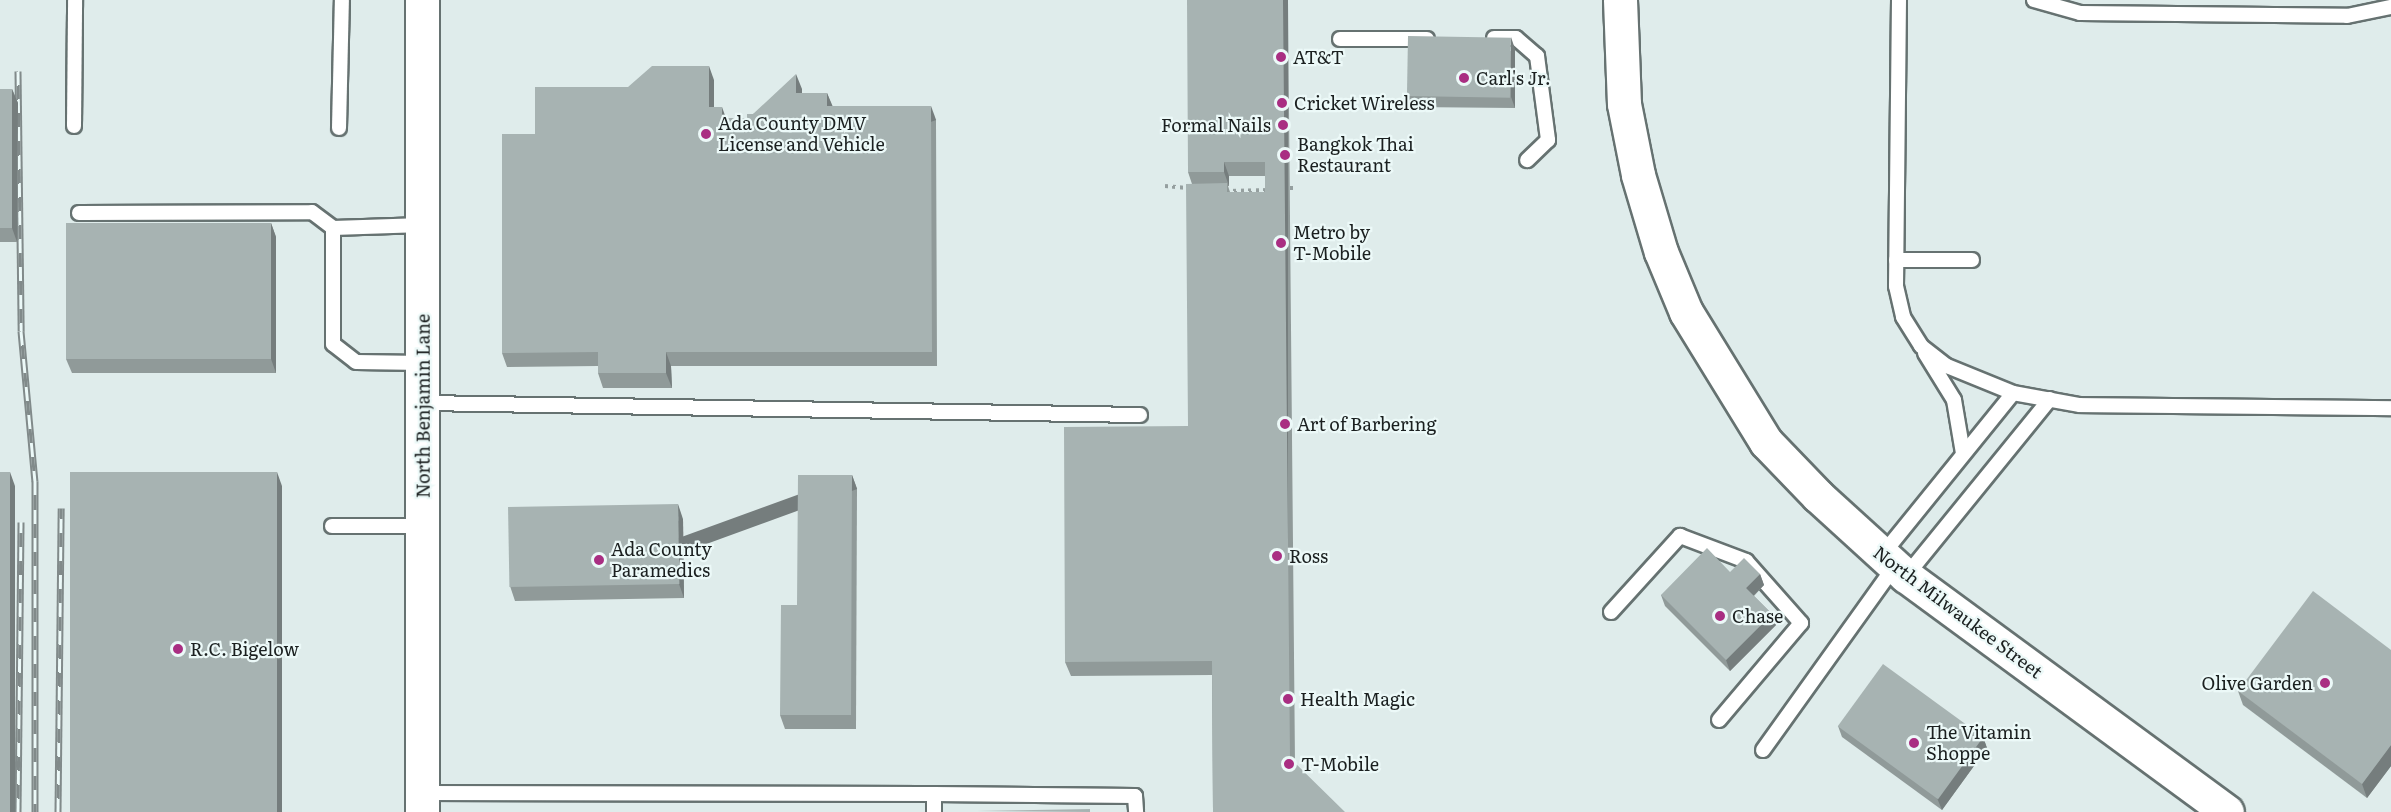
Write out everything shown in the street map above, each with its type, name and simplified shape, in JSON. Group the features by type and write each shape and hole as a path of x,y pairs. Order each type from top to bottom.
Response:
{"main road":[{"name":"North Benjamin Lane","path":"422,0 424,404 422,802"},
{"name":"North Milwaukee Street","path":"1620,0 1624,104 1638,175 1661,252 1686,312 1766,442 1894,566 2227,812"}],"lane":[{"path":"74,126 75,0"},
{"path":"339,128 342,0"},
{"path":"1899,0 1896,286 1903,317 1954,400 1964,453"},
{"path":"2034,0 2092,13 2347,16 2391,7"},
{"path":"1480,38 1516,38 1537,56 1548,141 1527,160"},
{"path":"1340,39 1445,39"},
{"path":"79,213 312,212 333,228 423,225"},
{"path":"333,228 333,344 356,362 423,363"},
{"path":"1896,260 1972,260"},
{"path":"1921,346 1947,366 2013,393 2080,405 2391,408"},
{"path":"1763,750 1894,566 1964,453 2013,393"},
{"path":"1894,566 2050,399"},
{"path":"424,404 1140,415"},
{"path":"332,525 423,525"},
{"path":"1611,612 1680,536 1746,561 1802,623 1719,720"},
{"path":"934,794 934,812"},
{"path":"422,802 934,794 1135,796 1136,812"}],"path":[{"path":"1165,186 1188,186 1194,192"},
{"path":"1290,188 1296,188"},
{"path":"1216,192 1270,190"}],"building":[{"path":"1187,0 1283,0 1290,758 1345,812 1213,812 1212,661 1065,662 1064,427 1188,426 1186,184 1227,183 1227,192 1265,192 1265,162 1224,162 1224,172 1188,172"},
{"name":"Carl's Jr.","path":"1408,36 1511,38 1510,98 1407,96"},
{"path":"652,66 709,66 709,107 722,107 722,118 747,118 747,114 753,114 796,74 796,93 827,93 827,106 931,106 932,352 666,352 666,373 598,373 598,352 502,353 502,134 535,134 535,87 628,87"},
{"path":"0,89 12,89 12,228 0,228"},
{"path":"66,223 271,223 271,359 66,359"},
{"path":"0,472 10,472 10,812 0,812"},
{"name":"R.C. Bigelow","path":"70,472 277,472 277,812 70,812"},
{"path":"798,475 852,475 851,715 780,715 781,605 797,605"},
{"name":"Ada County Paramedics","path":"678,504 679,584 509,587 508,507"},
{"name":"Chase","path":"1707,548 1730,572 1744,558 1760,574 1746,588 1772,614 1726,660 1661,595"},
{"name":"Olive Garden","path":"2313,591 2391,650 2391,745 2362,784 2238,691"},
{"name":"The Vitamin Shoppe","path":"1883,664 1983,737 1938,799 1838,726"},
{"path":"1090,809 1090,812 977,811"}],"railway":[{"path":"18,71 21,331 35,481 35,812"},
{"path":"58,812 61,508"},
{"path":"18,812 21,522"}],"place":[{"name":"AT&T","path":"1281,57"},
{"name":"Carl's Jr.","path":"1464,78"},
{"name":"Cricket Wireless","path":"1282,103"},
{"name":"Formal Nails","path":"1283,125"},
{"name":"Ada County DMV License and Vehicle","path":"706,134"},
{"name":"Bangkok Thai Restaurant","path":"1285,155"},
{"name":"Metro by T-Mobile","path":"1281,243"},
{"name":"Art of Barbering","path":"1285,424"},
{"name":"Ross","path":"1277,556"},
{"name":"Ada County Paramedics","path":"599,560"},
{"name":"Chase","path":"1720,616"},
{"name":"R.C. Bigelow","path":"178,649"},
{"name":"Olive Garden","path":"2325,683"},
{"name":"Health Magic","path":"1288,699"},
{"name":"The Vitamin Shoppe","path":"1914,743"},
{"name":"T-Mobile","path":"1289,764"}]}
